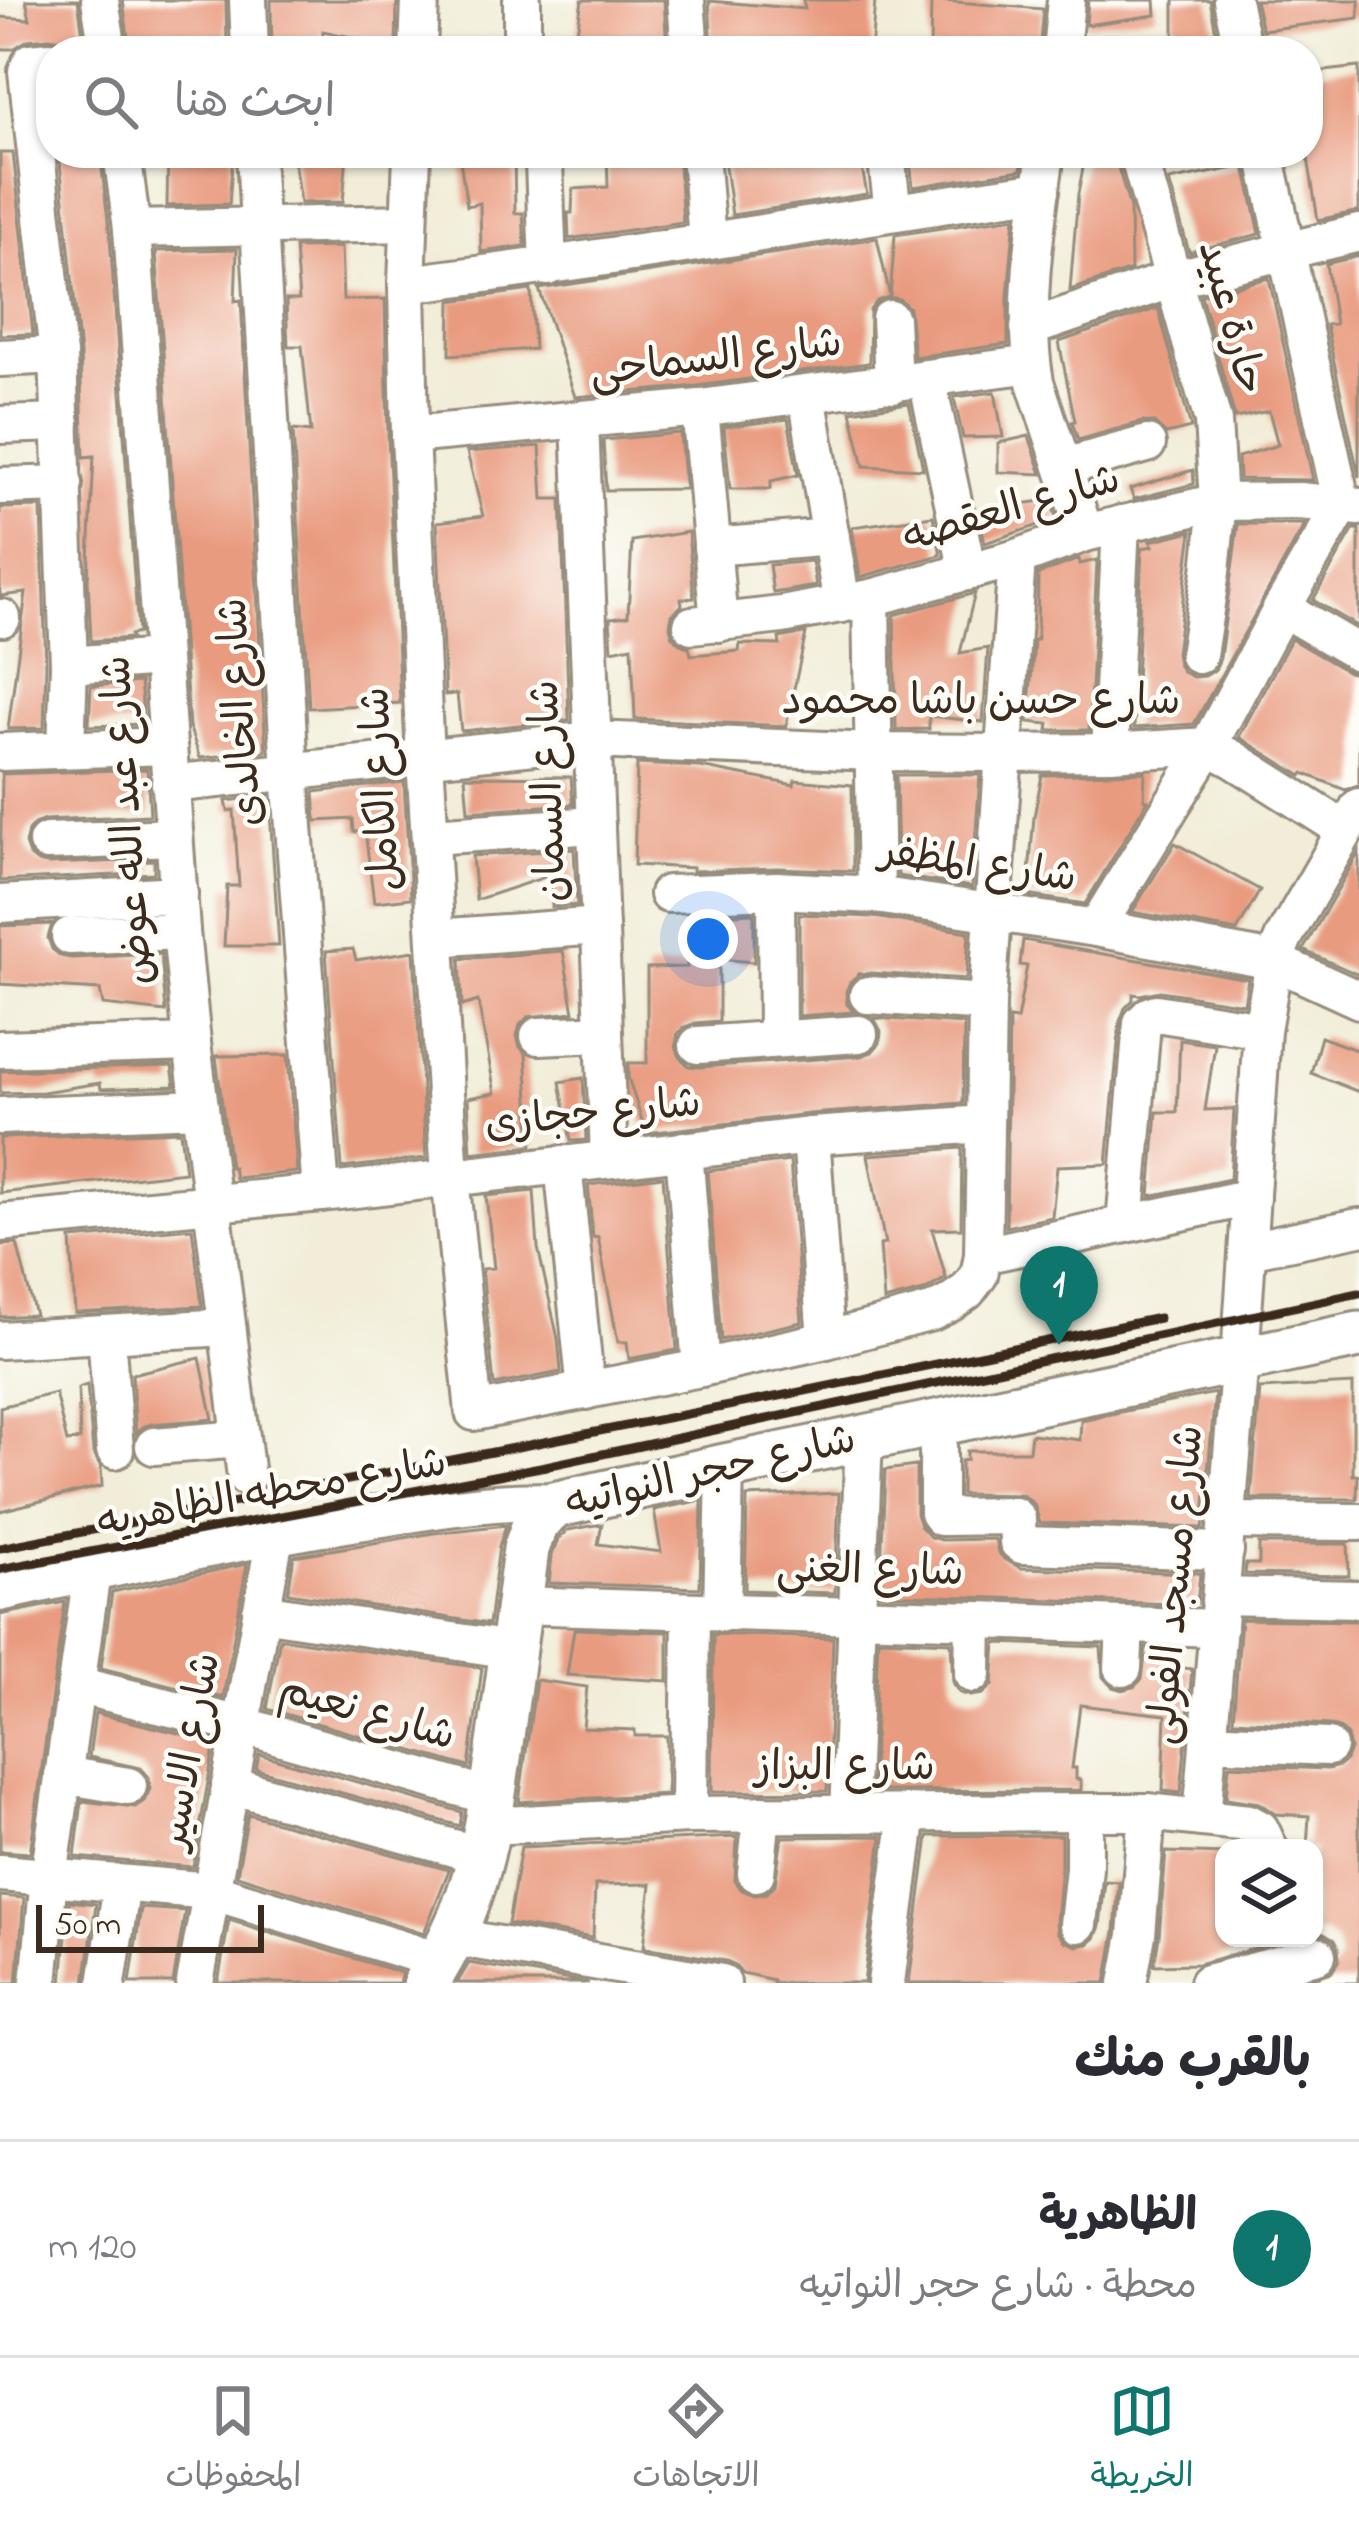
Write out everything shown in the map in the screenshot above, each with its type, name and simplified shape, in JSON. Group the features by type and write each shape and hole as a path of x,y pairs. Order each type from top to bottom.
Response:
{"street":[{"path":"100,0 106,36"},
{"path":"248,0 249,36"},
{"path":"419,36 420,0"},
{"path":"686,0 689,36"},
{"path":"1062,36 1066,0"},
{"path":"1232,0 1233,36"},
{"path":"36,62 27,71 36,153"},
{"path":"38,168 58,355 69,665 66,749"},
{"name":"شارع عبد الله عوض","path":"124,168 181,931 246,1477"},
{"name":"شارع الخالدى","path":"256,168 290,772 321,1192"},
{"name":"شارع الكامل","path":"411,168 407,284 410,434 424,758 450,1177 472,1407 480,1412 586,1391"},
{"path":"544,168 548,267"},
{"path":"701,168 707,240"},
{"path":"888,168 893,212"},
{"path":"1044,168 1030,346 1035,382 1085,533"},
{"name":"حارة عبيد","path":"1142,168 1213,421 1218,502 1198,655"},
{"path":"1096,928 1208,746 1282,608 1351,506 1345,445 1286,250 1268,168"},
{"path":"407,284 548,267 1041,190"},
{"path":"132,229 408,223"},
{"name":"شارع السماحى","path":"410,434 580,421 910,382 1030,346 1173,279 1359,232"},
{"path":"890,319 968,572"},
{"path":"0,358 58,355"},
{"path":"807,395 831,537 856,601 874,752 876,895"},
{"path":"700,408 712,547 831,537"},
{"name":"شارع السمان","path":"580,421 609,1159"},
{"path":"0,425 61,423"},
{"path":"1064,467 1147,444"},
{"path":"0,486 64,484"},
{"name":"شارع العقصه","path":"712,547 705,624 856,601 1017,558 1085,533 1218,502 1351,506"},
{"path":"1110,752 1121,524"},
{"path":"563,1164 586,1391 826,1340 941,1308 979,1275 987,1003 1017,558"},
{"path":"1282,608 1359,653"},
{"path":"69,665 161,658"},
{"name":"شارع حسن باشا محمود","path":"170,784 593,740 874,752 1110,752 1208,746 1352,818"},
{"path":"0,752 167,746"},
{"name":"شارع مسجد الفولى","path":"1202,1818 1262,1030 1274,961 1352,818"},
{"path":"430,836 596,825"},
{"path":"47,842 174,837"},
{"path":"776,890 777,1039"},
{"name":"شارع المظفر","path":"668,894 776,890 876,895 1096,928 1274,961 1359,1000"},
{"path":"0,904 179,894"},
{"path":"436,938 600,926"},
{"path":"70,936 181,931"},
{"path":"868,995 987,1003"},
{"path":"1125,1224 1145,1018 1156,1013 1262,1030"},
{"path":"539,1036 604,1033"},
{"path":"698,1045 859,1034"},
{"path":"0,1048 192,1043"},
{"path":"0,1116 200,1108"},
{"name":"شارع حجازى","path":"0,1222 212,1204 811,1136 985,1124"},
{"path":"811,1136 826,1340"},
{"path":"684,1150 700,1368"},
{"path":"983,1255 1252,1197"},
{"path":"1247,1250 1359,1227"},
{"path":"0,1340 227,1327"},
{"path":"106,1334 115,1450"},
{"name":"شارع حجر النواتيه","path":"440,1960 470,1897 487,1826 531,1532 547,1510 562,1502 1359,1335"},
{"path":"938,1422 940,1517 1014,1516 1022,1545 1226,1536 1359,1522"},
{"path":"154,1447 241,1438"},
{"path":"849,1814 864,1438"},
{"path":"689,1815 725,1467"},
{"name":"شارع محطه الظاهريه","path":"0,1593 275,1536 469,1504 562,1502"},
{"name":"شارع الاسير","path":"195,1983 275,1536"},
{"path":"39,1983 49,1877 92,1572"},
{"name":"شارع الغنى","path":"519,1605 1125,1625 1359,1599"},
{"path":"261,1612 512,1650"},
{"path":"973,1674 974,1619"},
{"path":"1124,1668 1125,1625"},
{"name":"شارع نعيم","path":"76,1685 241,1725 487,1826"},
{"path":"1209,1742 1328,1747"},
{"path":"63,1775 128,1786"},
{"path":"230,1785 487,1826"},
{"path":"1078,1924 1084,1812"},
{"path":"1128,1983 1147,1812"},
{"name":"شارع البزاز","path":"487,1826 689,1815 1147,1812 1255,1826 1266,1839"},
{"path":"886,1983 908,1813"},
{"path":"757,1873 762,1814"},
{"path":"0,1873 211,1892 440,1960 700,1981"},
{"path":"107,1983 122,1884"},
{"path":"1208,1983 1319,1958"}],"building":[{"path":"26,0 78,0 83,36 36,36 13,49 0,49 0,17 30,19"},
{"path":"123,0 226,0 227,36 128,36"},
{"path":"271,0 397,0 396,36 323,31 322,36 272,36"},
{"path":"582,0 664,0 666,36 576,36"},
{"path":"803,0 875,0 872,36 711,36 709,1 805,9"},
{"path":"931,0 1043,9 1040,36 930,36"},
{"path":"1088,0 1155,0 1156,15 1086,25"},
{"path":"1174,0 1210,0 1216,36 1174,36"},
{"path":"1255,0 1359,0 1359,18 1262,30"},
{"path":"1359,67 1359,211 1318,220 1310,168 1323,168 1323,71"},
{"path":"0,153 13,153 33,334 0,335"},
{"path":"61,168 102,168 138,633 131,638 91,641 88,580 94,456 84,457 80,353"},
{"path":"168,168 232,168 229,204 167,206"},
{"path":"295,168 346,168 343,202 300,203"},
{"path":"461,168 514,168 515,213 523,213 525,246 481,252 480,203 467,206"},
{"path":"607,168 679,168 683,222 569,239 573,189 608,187"},
{"path":"725,168 862,168 867,194 732,215"},
{"path":"911,168 1021,168 1021,170 913,187"},
{"path":"1083,168 1118,168 1130,208 1131,270 1070,290"},
{"path":"1245,168 1260,234 1189,252 1169,181"},
{"path":"1015,217 1008,344 914,357 909,308 888,297 870,310 869,363 575,397 539,289 877,238 890,297 895,235"},
{"path":"341,247 343,300 385,299 400,703 309,708 293,430 311,432 302,346 288,346 286,300 299,300 295,248"},
{"path":"237,249 235,301 241,300 266,751 200,758 189,726 156,251"},
{"path":"1359,256 1359,477 1326,325 1335,324 1326,264"},
{"path":"1269,278 1313,480 1239,479 1238,457 1278,445 1269,411 1235,418 1201,295"},
{"path":"531,290 534,349 450,355 451,301"},
{"path":"1158,308 1191,428 1166,434 1154,423 1142,422 1078,440 1059,342"},
{"path":"995,392 1003,437 963,438 954,397"},
{"path":"909,403 923,469 864,466 851,411"},
{"path":"788,419 798,475 771,481 771,489 730,489 724,427"},
{"path":"680,433 685,489 606,490 603,440"},
{"path":"1029,436 1042,474 998,472 998,443"},
{"path":"540,446 543,499 561,499 569,720 461,731 457,694 445,695 437,522 483,516 467,452"},
{"path":"1193,470 1194,484 1134,499 1130,489"},
{"path":"1050,500 1057,519 985,543 978,510"},
{"path":"41,507 44,728 8,729 26,593 0,596 0,508"},
{"path":"933,516 941,555 860,577 852,527"},
{"path":"1238,524 1305,524 1194,724 1134,728 1142,548 1153,546 1150,541 1192,531 1176,653 1183,672 1205,676 1215,670 1220,658"},
{"path":"1354,529 1359,529 1359,627 1313,600"},
{"path":"688,532 694,598 681,599 682,605 672,615 673,637 689,647 691,655 739,651 740,644 780,645 779,638 806,633 786,726 635,719 632,646 612,650 610,618 628,616 632,541"},
{"path":"1079,559 1080,564 1097,560 1089,730 1048,730 1049,724 1028,722 1038,574"},
{"path":"812,561 816,586 773,593 769,565"},
{"path":"975,593 960,653 988,648 983,722 929,716 929,729 896,730 894,615"},
{"path":"1291,639 1359,675 1359,785 1345,790 1302,776 1239,737"},
{"path":"140,682 144,724 89,726 91,686"},
{"path":"637,764 700,767 794,785 795,780 852,785 853,871 692,871 634,865"},
{"path":"147,769 150,815 45,820 28,831 25,844 38,862 154,860 154,873 0,881 2,774"},
{"path":"1145,772 1144,799 1148,800 1085,904 1027,895 1042,775"},
{"path":"896,775 980,775 972,887 898,876"},
{"path":"465,776 571,777 573,804 468,811"},
{"path":"404,782 411,898 374,902 365,831 354,832 353,819 316,821 314,792"},
{"path":"269,796 279,946 224,946 227,886 239,886 234,810 228,811 226,801"},
{"path":"1175,843 1260,890 1237,931 1132,912"},
{"path":"574,849 577,905 552,907 551,875 476,900 472,856"},
{"path":"1359,852 1359,975 1303,950"},
{"path":"754,913 754,962 719,959 719,1021 685,1027 676,1045 680,1058 689,1066 700,1067 861,1056 880,1043 881,1031 874,1018 964,1024 963,1103 646,1133 628,1063 647,1063 647,968 687,967 690,916"},
{"path":"799,914 874,917 969,932 966,979 859,974 846,992 854,1012 799,1016"},
{"path":"52,924 48,938 61,956 161,954 166,1012 103,1005 100,990 0,984 0,926"},
{"path":"1023,940 1248,979 1244,1004 1160,991 1133,994 1120,1021 1107,1164 1057,1166 1052,1217 1006,1227 1009,1019 1017,1020 1027,966 1020,965"},
{"path":"353,949 356,960 414,951 426,1158 342,1168 326,951"},
{"path":"563,951 574,1012 528,1017 517,1036 526,1053 532,1146 471,1153 468,1098 495,1093 478,1001 462,1006 460,959"},
{"path":"1321,1037 1359,1051 1359,1092 1311,1073"},
{"path":"1180,1040 1215,1045 1205,1110 1234,1109 1230,1179 1150,1196 1157,1112 1177,1112"},
{"path":"288,1055 297,1172 235,1178 216,1056"},
{"path":"172,1066 175,1086 101,1089 100,1083 0,1093 0,1071"},
{"path":"583,1078 586,1140 571,1141 560,1082"},
{"path":"180,1131 185,1172 0,1193 0,1138"},
{"path":"962,1148 961,1228 932,1229 946,1278 924,1291 884,1301 880,1245 885,1244 868,1155"},
{"path":"790,1161 802,1322 721,1340 708,1171"},
{"path":"663,1176 677,1350 629,1359 627,1342 618,1342 598,1237 593,1238 588,1185"},
{"path":"534,1191 538,1248 561,1372 494,1385 482,1269 494,1268 486,1196"},
{"path":"192,1228 202,1306 75,1313 71,1239"},
{"path":"17,1244 35,1315 0,1317 0,1245"},
{"path":"200,1358 213,1419 152,1424 136,1433 132,1374"},
{"path":"1353,1384 1357,1499 1251,1499 1260,1389"},
{"path":"87,1385 93,1452 101,1467 102,1486 0,1511 0,1407 55,1393 67,1442 80,1440 78,1388"},
{"path":"1215,1393 1203,1528 1040,1523 1034,1504 1022,1495 961,1494 961,1461 967,1460 967,1451 1029,1451 1031,1434 1080,1440 1081,1420"},
{"path":"916,1466 916,1514 930,1537 995,1539 1004,1559 1021,1568 1200,1573 1197,1603 880,1594 885,1470"},
{"path":"839,1493 835,1593 745,1590 747,1497"},
{"path":"702,1500 700,1588 549,1583 552,1555 568,1530 602,1524 598,1544 661,1552 654,1510"},
{"path":"506,1525 489,1624 288,1593 294,1556"},
{"path":"1259,1544 1348,1544 1349,1576 1245,1574 1246,1564 1259,1564"},
{"path":"247,1564 223,1698 101,1668 112,1592"},
{"path":"65,1602 30,1853 0,1851 0,1615"},
{"path":"1241,1619 1359,1621 1359,1983 1298,1983 1332,1972 1339,1960 1334,1940 1323,1934 1323,1839 1308,1839 1309,1816 1275,1814 1259,1803 1226,1798 1229,1765 1328,1769 1346,1760 1347,1736 1330,1725 1233,1720"},
{"path":"574,1629 668,1632 668,1681 567,1675"},
{"path":"713,1634 833,1638 827,1791 712,1792"},
{"path":"280,1638 482,1668 469,1767 267,1709"},
{"path":"878,1639 951,1642 953,1684 960,1693 971,1696 993,1685 996,1643 1101,1647 1103,1677 1123,1690 1142,1679 1146,1648 1173,1649 1173,1667 1192,1669 1181,1793 1163,1791 1166,1715 1080,1705 1072,1768 1081,1780 1081,1790 872,1791"},
{"path":"536,1680 587,1687 583,1728 667,1736 667,1794 519,1802"},
{"path":"95,1713 215,1742 193,1867 75,1857 82,1801 135,1807 150,1789 149,1777 141,1768 89,1757"},
{"path":"259,1754 462,1812 460,1826 256,1769"},
{"path":"248,1814 449,1870 424,1933 237,1875"},
{"path":"1061,1835 1056,1922 1064,1941 1077,1946 1095,1938 1105,1881 1119,1882 1106,1983 909,1983 928,1836"},
{"path":"882,1836 864,1983 773,1983 742,1973 726,1961 644,1947 651,1884 595,1885 593,1938 508,1924 521,1847 737,1837 735,1881 755,1895 775,1885 782,1837"},
{"path":"1166,1852 1215,1854 1215,1947 1260,1947 1198,1964 1154,1965"},
{"path":"0,1896 24,1898 17,1983 0,1983"},
{"path":"69,1901 96,1904 85,1983 62,1983"},
{"path":"141,1908 185,1911 173,1983 130,1983"},
{"path":"229,1920 402,1973 399,1983 218,1983"},
{"path":"469,1963 589,1983 457,1983"}],"railway":[{"path":"0,1569 546,1466 1359,1293"},
{"path":"0,1548 1159,1318"}],"place":[{"name":"الظاهرية","path":"1059,1345"}]}
